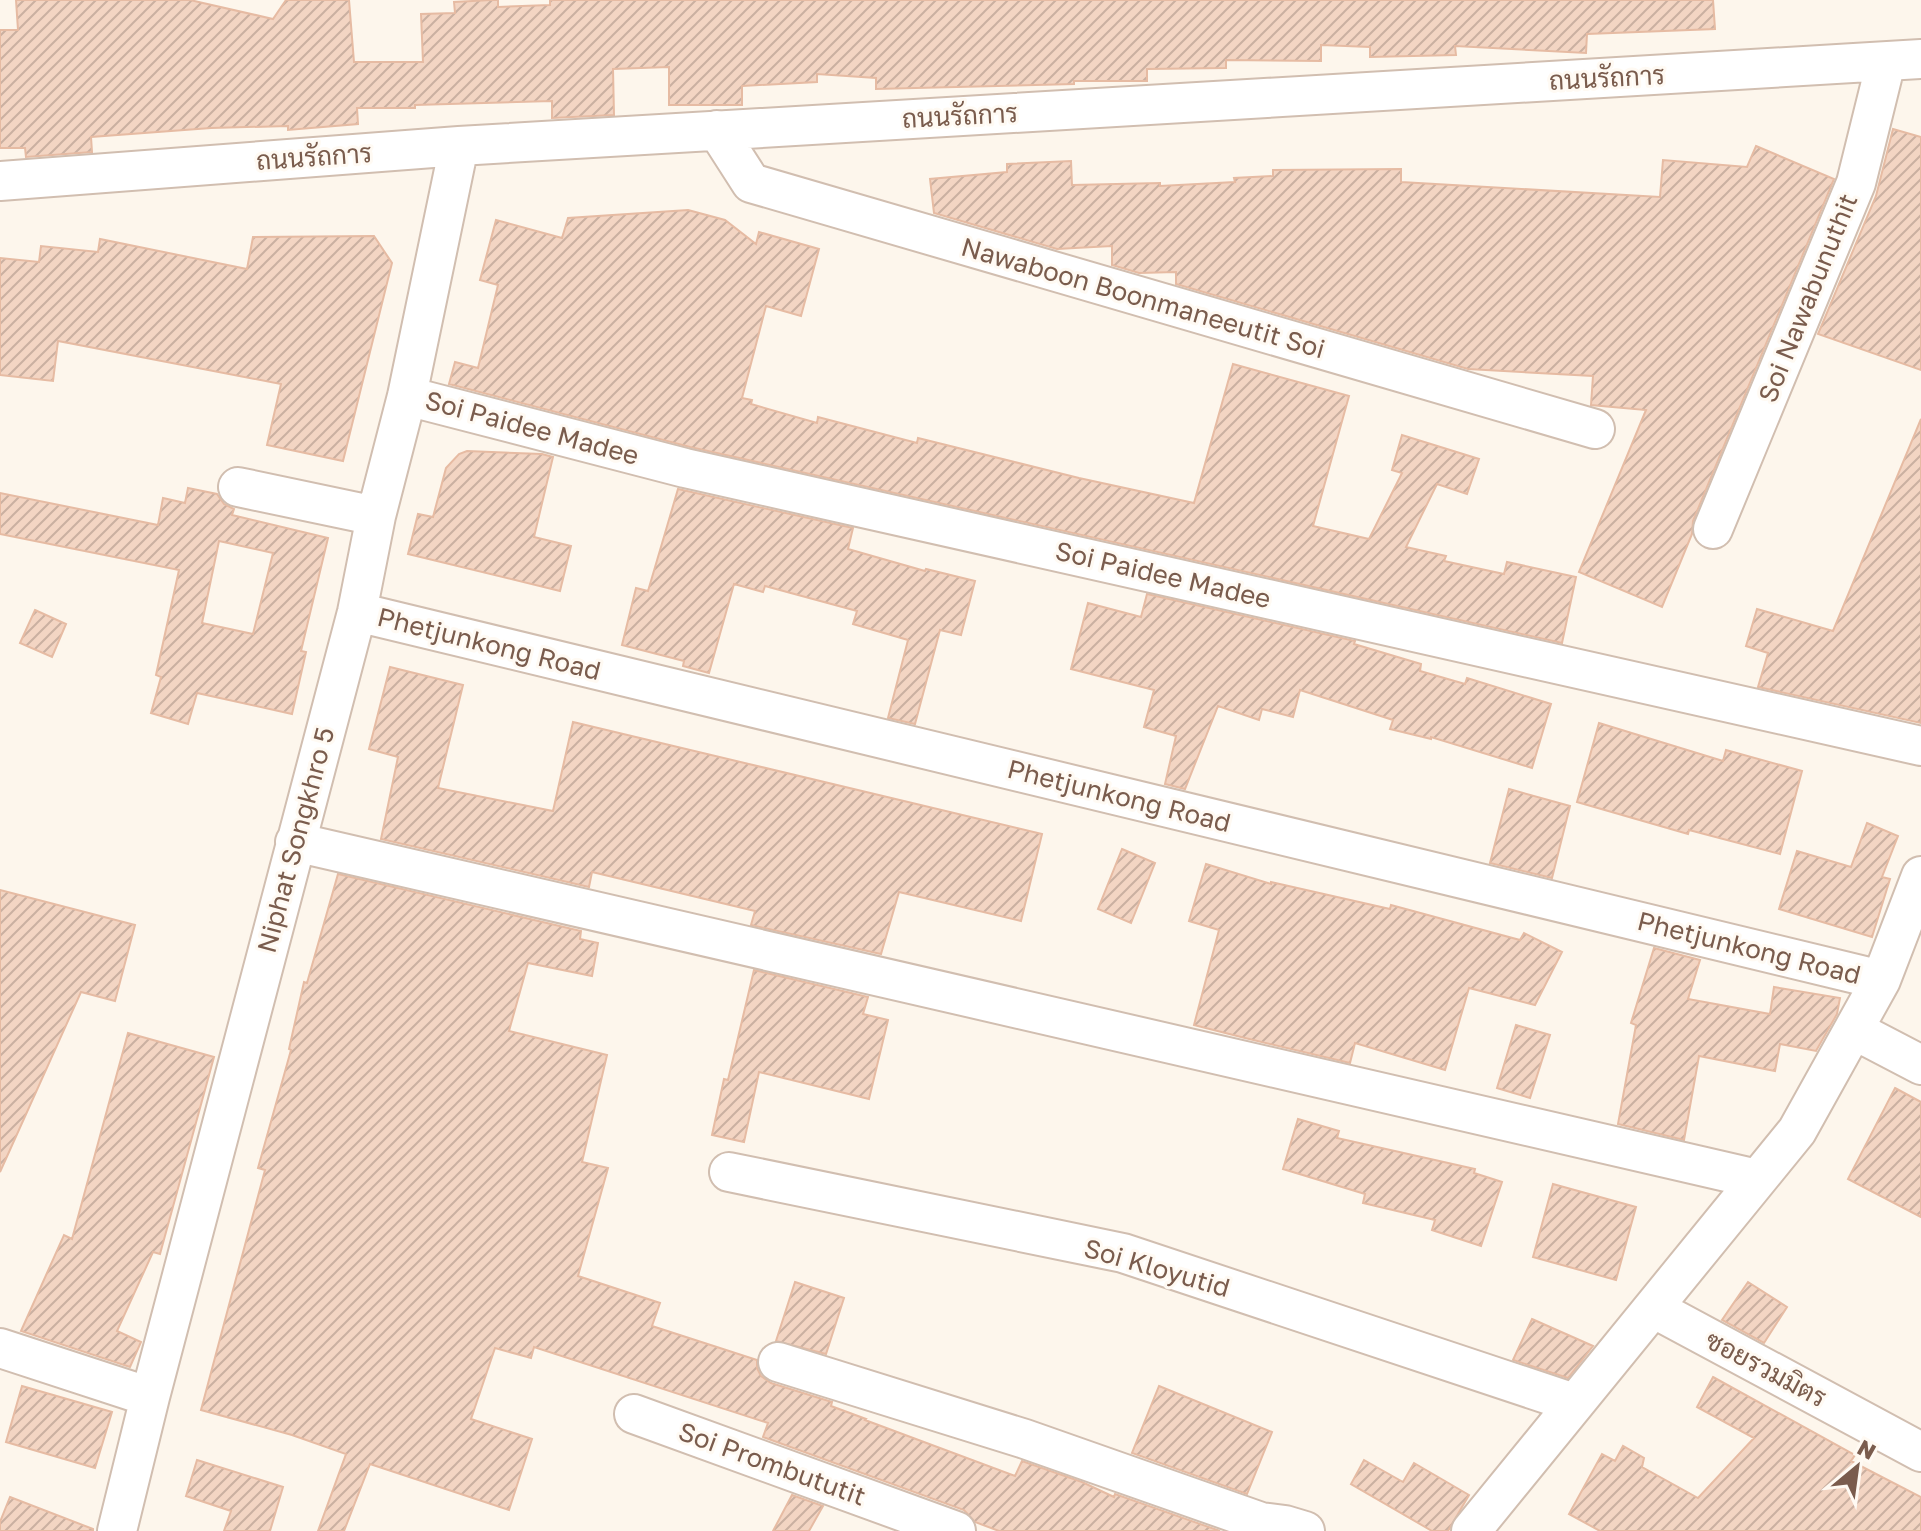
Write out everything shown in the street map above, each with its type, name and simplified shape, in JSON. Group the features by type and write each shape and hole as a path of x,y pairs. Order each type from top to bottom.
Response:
{"street":[{"name":"ถนนรัถการ","path":"0,181 459,146 1903,60"},
{"name":"Soi Nawabunuthit","path":"1713,529 1856,183 1903,60"},
{"name":"Nawaboon Boonmaneeutit Soi","path":"717,130 751,183 1595,429"},
{"name":"Niphat Songkhro 5","path":"117,1531 357,612 376,516 407,396 459,146"},
{"name":"Soi Paidee Madee","path":"407,396 700,471 1921,746"},
{"path":"238,487 376,516"},
{"name":"Phetjunkong Road","path":"357,612 1881,980"},
{"path":"295,842 1757,1179"},
{"path":"1471,1531 1797,1131 1881,980 1921,876"},
{"path":"1854,1030 1921,1065"},
{"name":"Soi Kloyutid","path":"729,1172 1123,1253 1574,1403"},
{"name":"ซอยรวมมิตร","path":"1653,1308 1921,1452"},
{"path":"0,1348 150,1397"},
{"path":"778,1362 1025,1439 1261,1522 1305,1531"},
{"name":"Soi Prombututit","path":"634,1414 956,1531"}],"building":[{"path":"16,0 190,0 273,19 286,0 349,0 354,62 423,62 421,14 455,13 454,2 491,0 498,0 498,7 550,5 550,0 1713,0 1715,29 1587,34 1586,53 1455,46 1456,55 1370,57 1370,47 1321,45 1321,61 1226,60 1226,68 1147,69 1147,81 876,89 876,78 817,74 817,82 742,86 742,105 669,105 669,67 613,69 614,115 552,118 552,101 357,108 358,124 288,130 288,126 211,128 91,137 92,152 26,157 25,148 0,148 0,30 18,30"},
{"path":"1893,129 1921,137 1921,370 1818,334 1876,196"},
{"path":"1756,146 1834,179 1693,521 1692,534 1662,607 1579,572 1646,410 1591,405 1593,376 1468,369 1176,284 1176,272 1139,273 1112,265 1112,246 1057,249 934,213 930,179 1007,172 1007,164 1071,161 1072,185 1160,183 1160,186 1235,182 1234,178 1273,176 1273,170 1401,169 1401,182 1660,197 1663,160 1747,167"},
{"path":"688,210 725,220 756,244 759,232 819,249 801,316 766,306 742,398 752,400 751,404 817,423 818,417 917,443 918,438 1194,503 1233,364 1349,396 1313,526 1369,539 1402,473 1392,470 1402,435 1479,459 1467,494 1437,484 1406,547 1446,556 1444,561 1504,574 1507,562 1576,577 1562,643 690,447 449,384 455,362 478,368 498,285 480,280 496,220 562,238 568,218"},
{"path":"374,236 392,263 343,461 267,445 281,384 58,341 53,381 0,375 0,258 39,262 41,246 98,252 100,239 247,269 253,237"},
{"path":"1921,419 1921,723 1758,687 1768,653 1746,646 1757,609 1833,631"},
{"path":"467,451 553,457 534,537 571,546 560,591 408,554 418,514 433,517 446,468 459,454"},
{"path":"188,488 217,494 224,504 234,509 232,515 328,538 301,651 306,652 292,714 197,693 188,724 151,713 161,677 156,675 179,570 0,534 0,493 158,525 163,498 185,503","holes":["219,541 273,553 253,634 202,623"]},
{"path":"678,489 853,528 848,549 925,571 975,581 961,635 940,630 915,724 888,718 908,640 853,624 857,611 765,586 763,592 734,584 709,673 683,666 684,661 622,645 636,588 648,591"},
{"path":"1147,594 1355,641 1354,644 1421,664 1420,671 1465,684 1467,678 1551,704 1532,768 1431,737 1390,729 1393,720 1300,690 1293,717 1262,709 1259,720 1218,706 1185,789 1165,784 1176,736 1144,727 1154,690 1071,669 1088,603 1141,617"},
{"path":"35,610 66,624 52,657 20,643"},
{"path":"390,667 463,685 438,788 553,811 573,722 1042,834 1021,921 899,892 881,954 751,925 755,911 592,872 589,887 381,839 398,757 369,749"},
{"path":"1599,723 1723,761 1726,750 1802,771 1780,854 1689,830 1688,834 1577,802"},
{"path":"1509,789 1570,806 1552,878 1490,863"},
{"path":"1867,823 1898,836 1882,877 1890,879 1872,937 1779,909 1797,851 1851,867"},
{"path":"1122,849 1155,863 1131,923 1098,909"},
{"path":"1206,864 1271,884 1390,909 1391,905 1520,940 1524,933 1562,952 1535,1005 1469,988 1445,1070 1355,1043 1350,1063 1245,1038 1194,1025 1219,930 1189,921"},
{"path":"338,874 581,931 580,939 598,943 592,976 528,963 509,1031 607,1055 582,1162 608,1168 578,1276 660,1303 652,1326 757,1360 761,1376 771,1383 832,1402 831,1406 865,1420 1015,1476 1022,1461 1114,1497 1115,1494 1220,1531 999,1531 975,1522 964,1510 763,1437 768,1423 534,1347 531,1358 495,1348 471,1419 532,1439 509,1510 370,1464 344,1531 318,1531 346,1454 292,1435 201,1410 265,1170 258,1168 291,1050 304,982 307,983"},
{"path":"0,890 135,925 115,1001 81,992 0,1172"},
{"path":"1654,948 1700,960 1688,999 1770,1014 1774,987 1840,998 1837,1014 1816,1051 1780,1044 1775,1071 1699,1056 1684,1140 1618,1124 1636,1025 1631,1023"},
{"path":"754,970 868,997 863,1014 888,1020 869,1099 759,1072 744,1142 712,1135"},
{"path":"1516,1025 1550,1035 1530,1098 1497,1088"},
{"path":"128,1033 214,1057 160,1254 153,1252 117,1331 141,1342 130,1367 21,1331 64,1235 72,1239"},
{"path":"1895,1088 1921,1102 1921,1217 1848,1179"},
{"path":"1298,1119 1339,1131 1337,1138 1475,1169 1474,1173 1502,1182 1481,1246 1432,1230 1435,1220 1363,1203 1365,1194 1283,1169"},
{"path":"1553,1184 1636,1207 1616,1280 1533,1257"},
{"path":"795,1282 844,1298 826,1354 776,1341"},
{"path":"1748,1282 1787,1307 1764,1343 1722,1320"},
{"path":"1532,1319 1593,1346 1568,1378 1513,1360"},
{"path":"1713,1377 1855,1455 1851,1461 1921,1497 1921,1531 1600,1531 1569,1514 1602,1454 1615,1461 1623,1446 1644,1458 1642,1467 1698,1498 1754,1438 1697,1407"},
{"path":"22,1386 112,1412 95,1468 6,1442"},
{"path":"1159,1386 1272,1432 1247,1494 1132,1453"},
{"path":"197,1460 283,1487 270,1531 224,1531 231,1511 186,1496"},
{"path":"1364,1460 1403,1482 1414,1463 1469,1495 1448,1531 1432,1531 1351,1484"},
{"path":"792,1495 823,1506 809,1531 773,1531"},
{"path":"10,1497 93,1531 0,1531 0,1522"}]}
